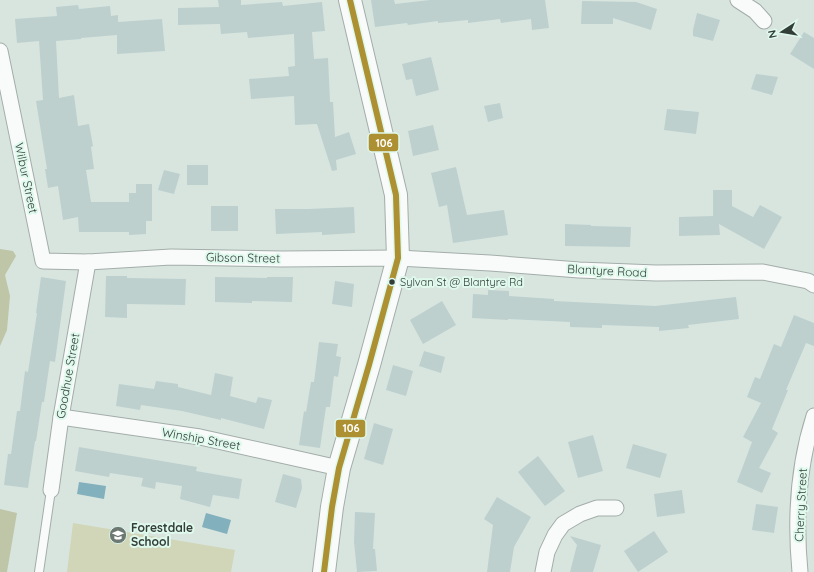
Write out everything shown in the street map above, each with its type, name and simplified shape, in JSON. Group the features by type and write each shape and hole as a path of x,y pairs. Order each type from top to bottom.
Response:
{"street":[{"path":"324,572 332,507 339,468 398,258 396,195 350,0"},
{"path":"738,0 755,11 764,21"},
{"name":"Wilbur Street","path":"0,51 43,261 88,262"},
{"name":"Gibson Street","path":"88,262 171,257 282,259 398,258"},
{"name":"Blantyre Road","path":"398,258 656,274 763,272 808,281 814,285"},
{"name":"Goodhue Street","path":"51,490 61,417 88,262"},
{"name":"Cherry Street","path":"800,572 798,513 806,448 814,416"},
{"name":"Winship Street","path":"61,417 200,437 339,468"},
{"path":"543,572 547,552 555,535 563,524 580,514 596,508 616,508"}],"lane":[{"path":"39,572 51,490"}],"green space":[{"path":"0,249 13,251 16,256 5,275 10,296 7,330 0,346"},
{"path":"0,509 17,513 7,572 0,572"},
{"name":"Forestdale School","path":"73,523 235,550 231,572 67,572"}],"water":[{"path":"79,482 106,486 104,499 77,494"},
{"path":"206,513 231,520 227,534 202,527"}],"building":[{"path":"218,0 241,0 241,5 282,2 283,6 322,2 325,31 312,32 314,59 328,58 330,102 333,102 335,137 349,132 356,154 336,160 337,170 332,171 317,124 295,125 294,96 251,99 249,79 289,76 288,67 295,66 294,34 248,38 247,32 221,34 220,24 178,25 178,8 219,7"},
{"path":"371,0 394,0 395,4 430,0 545,0 549,28 532,30 531,19 501,23 500,19 468,23 468,20 438,23 438,21 375,27"},
{"path":"582,1 636,2 657,9 651,30 613,18 613,24 581,24"},
{"path":"78,5 79,9 110,6 111,16 118,15 118,22 162,19 165,51 117,54 117,35 56,41 59,98 74,95 78,126 89,124 93,146 91,147 94,169 86,170 91,202 129,202 129,193 136,193 136,184 152,184 152,221 146,221 146,234 129,235 129,232 79,232 78,217 63,220 58,186 48,188 45,169 47,169 36,101 43,100 39,41 17,43 15,19 57,16 56,7"},
{"path":"697,13 720,20 713,41 693,36"},
{"path":"804,32 814,38 814,69 790,54"},
{"path":"431,57 439,90 416,96 412,79 406,80 402,64"},
{"path":"756,74 778,77 772,95 751,89"},
{"path":"500,103 503,118 488,122 484,106"},
{"path":"667,109 699,112 696,134 664,130"},
{"path":"433,125 439,150 413,156 408,131"},
{"path":"187,165 208,165 208,185 187,185"},
{"path":"456,167 467,215 504,210 508,235 453,243 447,205 439,207 431,173"},
{"path":"164,170 180,174 174,194 158,190"},
{"path":"713,190 732,190 732,206 753,217 760,205 782,217 764,249 719,224 720,235 679,236 679,217 713,216"},
{"path":"211,206 238,206 238,231 211,231"},
{"path":"354,207 355,233 322,235 322,232 276,234 275,209"},
{"path":"565,224 631,227 630,247 565,246"},
{"path":"106,276 127,276 127,278 186,279 185,305 127,304 127,318 105,317"},
{"path":"41,277 66,281 55,362 50,361 28,488 4,485 8,454 11,454 17,411 20,411 25,371 28,372"},
{"path":"215,277 293,277 292,302 215,302"},
{"path":"335,281 354,284 352,307 332,304"},
{"path":"488,290 509,291 509,296 554,299 554,301 655,306 736,297 739,319 688,325 689,328 659,331 659,327 602,325 602,328 570,327 570,322 472,318 473,294 488,295"},
{"path":"442,301 456,325 423,344 410,320"},
{"path":"794,315 814,323 814,346 806,343 786,390 788,390 772,429 778,433 759,468 771,473 762,493 737,482 752,442 743,437 761,403 747,397 755,377 760,379 774,344 781,347"},
{"path":"319,342 338,344 336,356 341,357 338,377 334,376 330,407 326,407 320,448 299,445 304,411 306,412 311,382 314,382"},
{"path":"424,351 445,357 441,373 419,366"},
{"path":"393,365 413,371 406,396 386,390"},
{"path":"215,373 233,377 230,396 256,403 258,397 272,400 264,429 221,418 221,420 182,411 141,405 140,410 116,406 119,384 154,389 156,381 178,384 178,387 211,395"},
{"path":"374,423 393,429 383,465 364,459"},
{"path":"593,435 603,471 578,478 568,442"},
{"path":"633,444 667,454 660,478 626,468"},
{"path":"79,447 197,467 196,471 242,479 239,499 213,495 210,507 180,499 182,486 156,482 155,489 141,486 143,478 110,473 109,477 75,471"},
{"path":"538,456 565,491 545,506 518,472"},
{"path":"283,474 301,479 302,488 296,508 275,502"},
{"path":"682,490 685,513 657,517 654,494"},
{"path":"497,497 531,517 514,547 510,572 487,572 493,525 484,519"},
{"path":"756,504 778,507 774,533 752,530"},
{"path":"355,512 375,513 373,549 375,549 377,571 357,572 354,542"},
{"path":"654,531 668,552 638,572 624,551"},
{"path":"570,536 601,545 593,572 570,572 577,545"}],"transit line":[{"name":"106","path":"324,572 332,507 339,468 398,258 396,195 350,0"}],"place":[{"name":"Sylvan St @ Blantyre Rd","path":"392,282"},
{"name":"Forestdale School","path":"118,535"}]}
